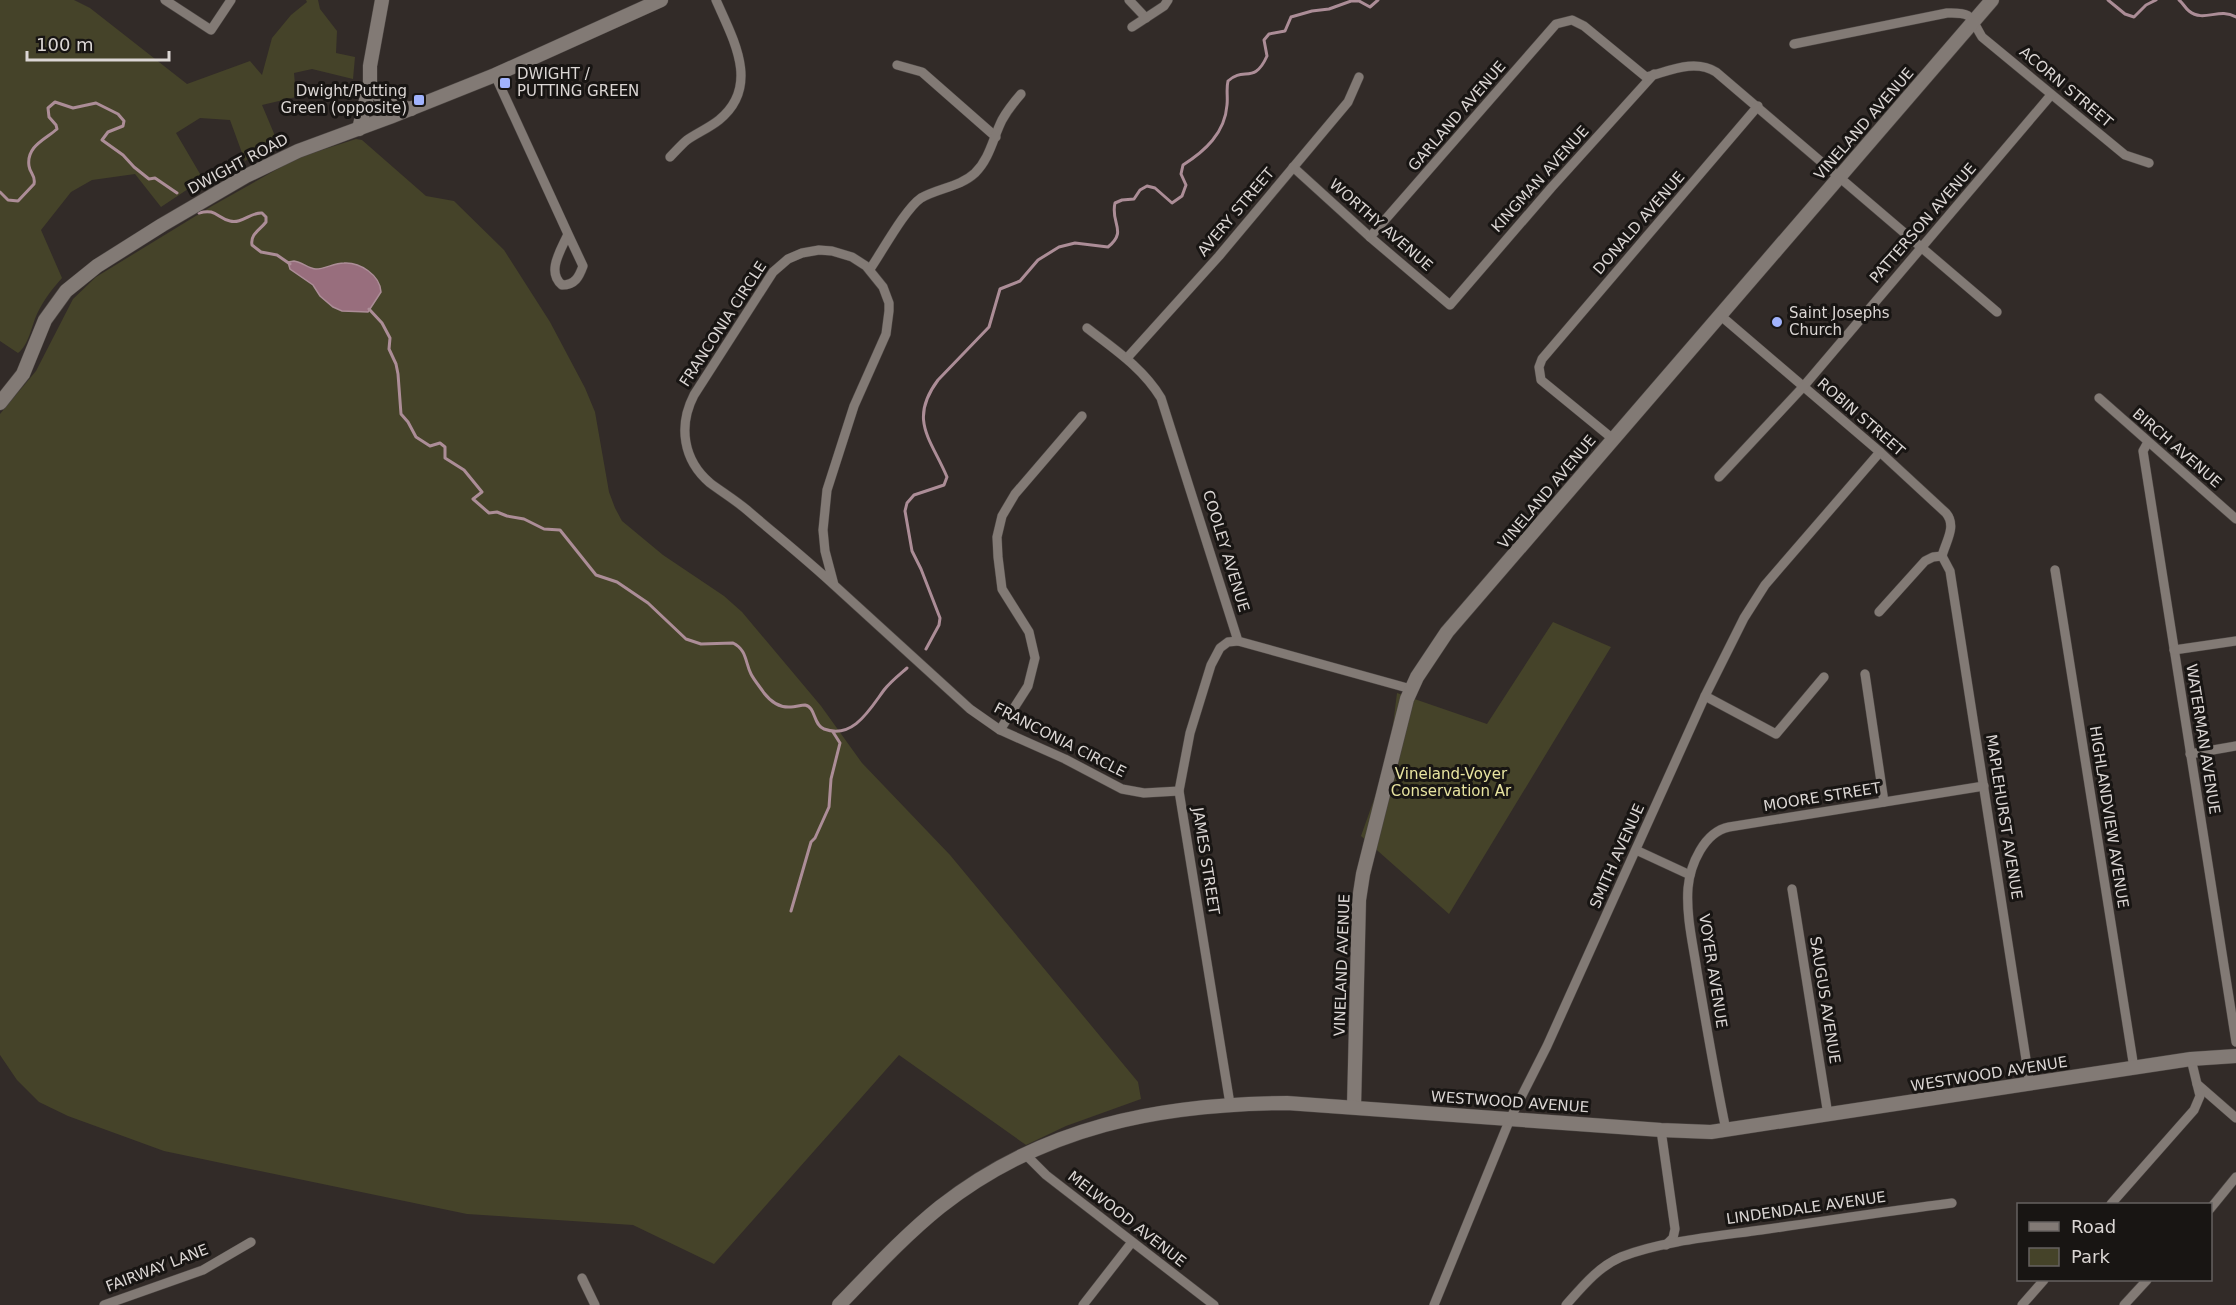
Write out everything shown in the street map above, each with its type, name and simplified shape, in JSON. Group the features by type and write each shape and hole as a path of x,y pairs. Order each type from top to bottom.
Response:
{"street":[{"path":"165,0 211,30 231,0"},
{"path":"359,129 370,84 371,61 382,0"},
{"name":"DWIGHT ROAD","path":"0,403 23,375 42,327 53,308 81,278 162,225 255,171 298,151 495,75 661,0"},
{"path":"670,157 688,140 723,117 738,95 741,71 739,56 716,0"},
{"path":"1129,0 1146,18"},
{"path":"1132,27 1164,6 1168,0"},
{"name":"VINELAND AVENUE","path":"1354,1107 1359,900 1380,800 1410,689 1447,632 1992,0"},
{"path":"1794,44 1947,13 1963,13 1975,22"},
{"name":"GARLAND AVENUE","path":"1370,237 1557,24 1569,20 1584,26 1641,75 1646,77 1654,74"},
{"name":"ACORN STREET","path":"1975,22 1982,37 2051,95 2125,155 2148,163"},
{"path":"897,65 922,72 996,137"},
{"path":"1654,74 1688,67 1711,69 1758,106 1997,312"},
{"name":"KINGMAN AVENUE","path":"1450,305 1654,74"},
{"path":"495,75 583,266 577,279 567,285 562,285 556,279 554,271 568,234"},
{"name":"AVERY STREET","path":"1127,358 1219,256 1348,102 1359,77"},
{"path":"370,84 382,100 393,105 411,108"},
{"path":"870,269 914,205 922,198 958,184 971,176 985,161 1006,113 1021,94"},
{"name":"PATTERSON AVENUE","path":"1719,477 1803,387 2051,95"},
{"name":"DONALD AVENUE","path":"1613,439 1545,385 1539,375 1542,359 1758,106"},
{"name":"WORTHY AVENUE","path":"1293,167 1450,305"},
{"name":"FRANCONIA CIRCLE","path":"834,585 825,551 823,530 827,490 854,406 883,341 889,311 888,297 870,269 852,257 819,250 802,253 783,263 773,272 690,403 684,420 686,447 703,476 741,505 834,585 970,709 1000,730 1065,759 1122,789 1144,793 1179,791"},
{"name":"ROBIN STREET","path":"1721,316 1880,453 1948,516 1951,530 1942,556"},
{"name":"COOLEY AVENUE","path":"1087,328 1127,358 1153,386 1163,404 1238,641"},
{"name":"BIRCH AVENUE","path":"2099,399 2236,519"},
{"path":"1000,730 1028,686 1035,658 1029,632 1002,589 998,557 998,530 1004,510 1015,494 1082,416"},
{"name":"WATERMAN AVENUE","path":"2148,442 2143,452 2236,1042"},
{"name":"SMITH AVENUE","path":"1434,1305 1510,1119 1547,1046 1705,696 1744,618 1765,585 1880,453"},
{"path":"1879,612 1925,561 1942,556"},
{"name":"MAPLEHURST AVENUE","path":"1942,556 1950,571 2030,1085"},
{"name":"HIGHLANDVIEW AVENUE","path":"2055,570 2134,1068"},
{"path":"1238,641 1410,689"},
{"name":"JAMES STREET","path":"1230,1104 1179,791 1190,733 1211,665 1220,648 1228,642 1238,641"},
{"path":"2174,650 2236,641"},
{"path":"1865,674 1884,802"},
{"path":"1705,696 1776,734 1824,677"},
{"path":"2190,754 2236,746"},
{"name":"MOORE STREET","path":"1690,875 1708,840 1722,829 1984,786"},
{"path":"1636,850 1690,875"},
{"name":"VOYER AVENUE","path":"1690,875 1689,921 1726,1130"},
{"name":"SAUGUS AVENUE","path":"1792,889 1828,1115"},
{"name":"WESTWOOD AVENUE","path":"839,1305 894,1249 939,1208 969,1186 1025,1154 1081,1132 1163,1111 1230,1104 1287,1103 1706,1132 2191,1059 2236,1056"},
{"path":"2112,1203 2194,1110 2200,1096 2191,1059"},
{"path":"2198,1083 2236,1118"},
{"path":"1661,1130 1675,1229 1671,1241 1664,1246"},
{"name":"MELWOOD AVENUE","path":"1025,1154 1046,1175 1214,1305"},
{"path":"2212,1208 2236,1177"},
{"name":"LINDENDALE AVENUE","path":"1569,1304 1594,1275 1616,1260 1664,1246 1952,1203"},
{"name":"FAIRWAY LANE","path":"104,1305 203,1270 251,1242"},
{"path":"1083,1305 1132,1242"},
{"path":"582,1278 595,1305"},
{"path":"2022,1305 2043,1281"},
{"path":"2124,1305 2146,1281"}],"green space":[{"path":"0,0 74,0 90,8 187,84 250,61 262,75 272,38 291,15 307,2 306,0 318,0 320,9 337,31 336,53 355,57 353,79 312,69 294,73 296,97 262,105 278,143 245,161 230,120 200,118 176,133 203,179 161,207 135,174 92,180 71,192 41,230 62,278 42,304 27,341 18,353 0,341"},
{"path":"356,139 362,140 426,196 454,201 504,250 550,322 585,388 595,412 609,492 622,521 663,555 724,596 742,612 821,706 862,763 950,855 1138,1082 1141,1099 1066,1126 1026,1145 899,1055 714,1264 633,1225 467,1214 164,1151 68,1116 39,1102 17,1080 0,1055 0,414 36,371 73,299 96,277 212,206 297,158"},
{"name":"Vineland-Voyer Conservation Ar","path":"1553,622 1611,647 1449,914 1361,836 1389,757 1397,693 1487,724"}],"shaded area":[{"path":"294,261 316,269 340,263 362,267 377,280 381,292 368,312 342,311 333,307 320,296 313,285 290,269 288,262"}],"waterway":[{"path":"926,649 939,625 940,618 912,551 905,511 907,503 914,495 944,485 947,477 925,429 924,407 938,380 989,327 1000,289 1020,281 1038,260 1059,247 1075,243 1108,247 1114,241 1118,231 1115,203 1134,199 1140,190 1147,186 1155,188 1172,203 1182,196 1186,185 1181,174 1183,165 1199,154 1218,133 1227,105 1228,81 1239,75 1258,70 1267,56 1264,40 1269,34 1285,31 1291,17 1329,9 1351,1 1359,1 1370,7 1378,0"},
{"path":"2108,0 2125,14 2134,17 2146,5 2156,0"},
{"path":"2179,0 2188,10 2200,16 2230,14 2236,17"},
{"path":"0,192 8,200 18,201 34,184 29,159 34,148 57,129 49,117 48,108 55,102 73,108 96,103 118,114 124,121 123,126 108,132 102,140 123,155 149,179 155,178 177,193"},
{"path":"199,213 213,213 230,221 242,220 262,213 266,217 266,222 254,235 252,245 261,252 277,255 290,264"},
{"path":"369,309 382,323 390,338 389,349 398,374 401,414 416,437 430,446 440,443 445,447 445,458 464,470 482,492 473,499 489,513 497,512 524,519 544,529 560,530 596,575 617,582 648,603 686,639 701,644 733,643 738,646 752,676 770,699 783,706 809,706 818,724 824,729 834,731 852,727 867,714 889,684 907,668"},
{"path":"791,911 811,842 829,807 831,779 840,743 833,732"}],"place":[{"name":"DWIGHT / PUTTING GREEN","path":"505,83"},
{"name":"Dwight/Putting Green (opposite)","path":"419,100"},
{"name":"Saint Josephs Church","path":"1777,322"}]}
